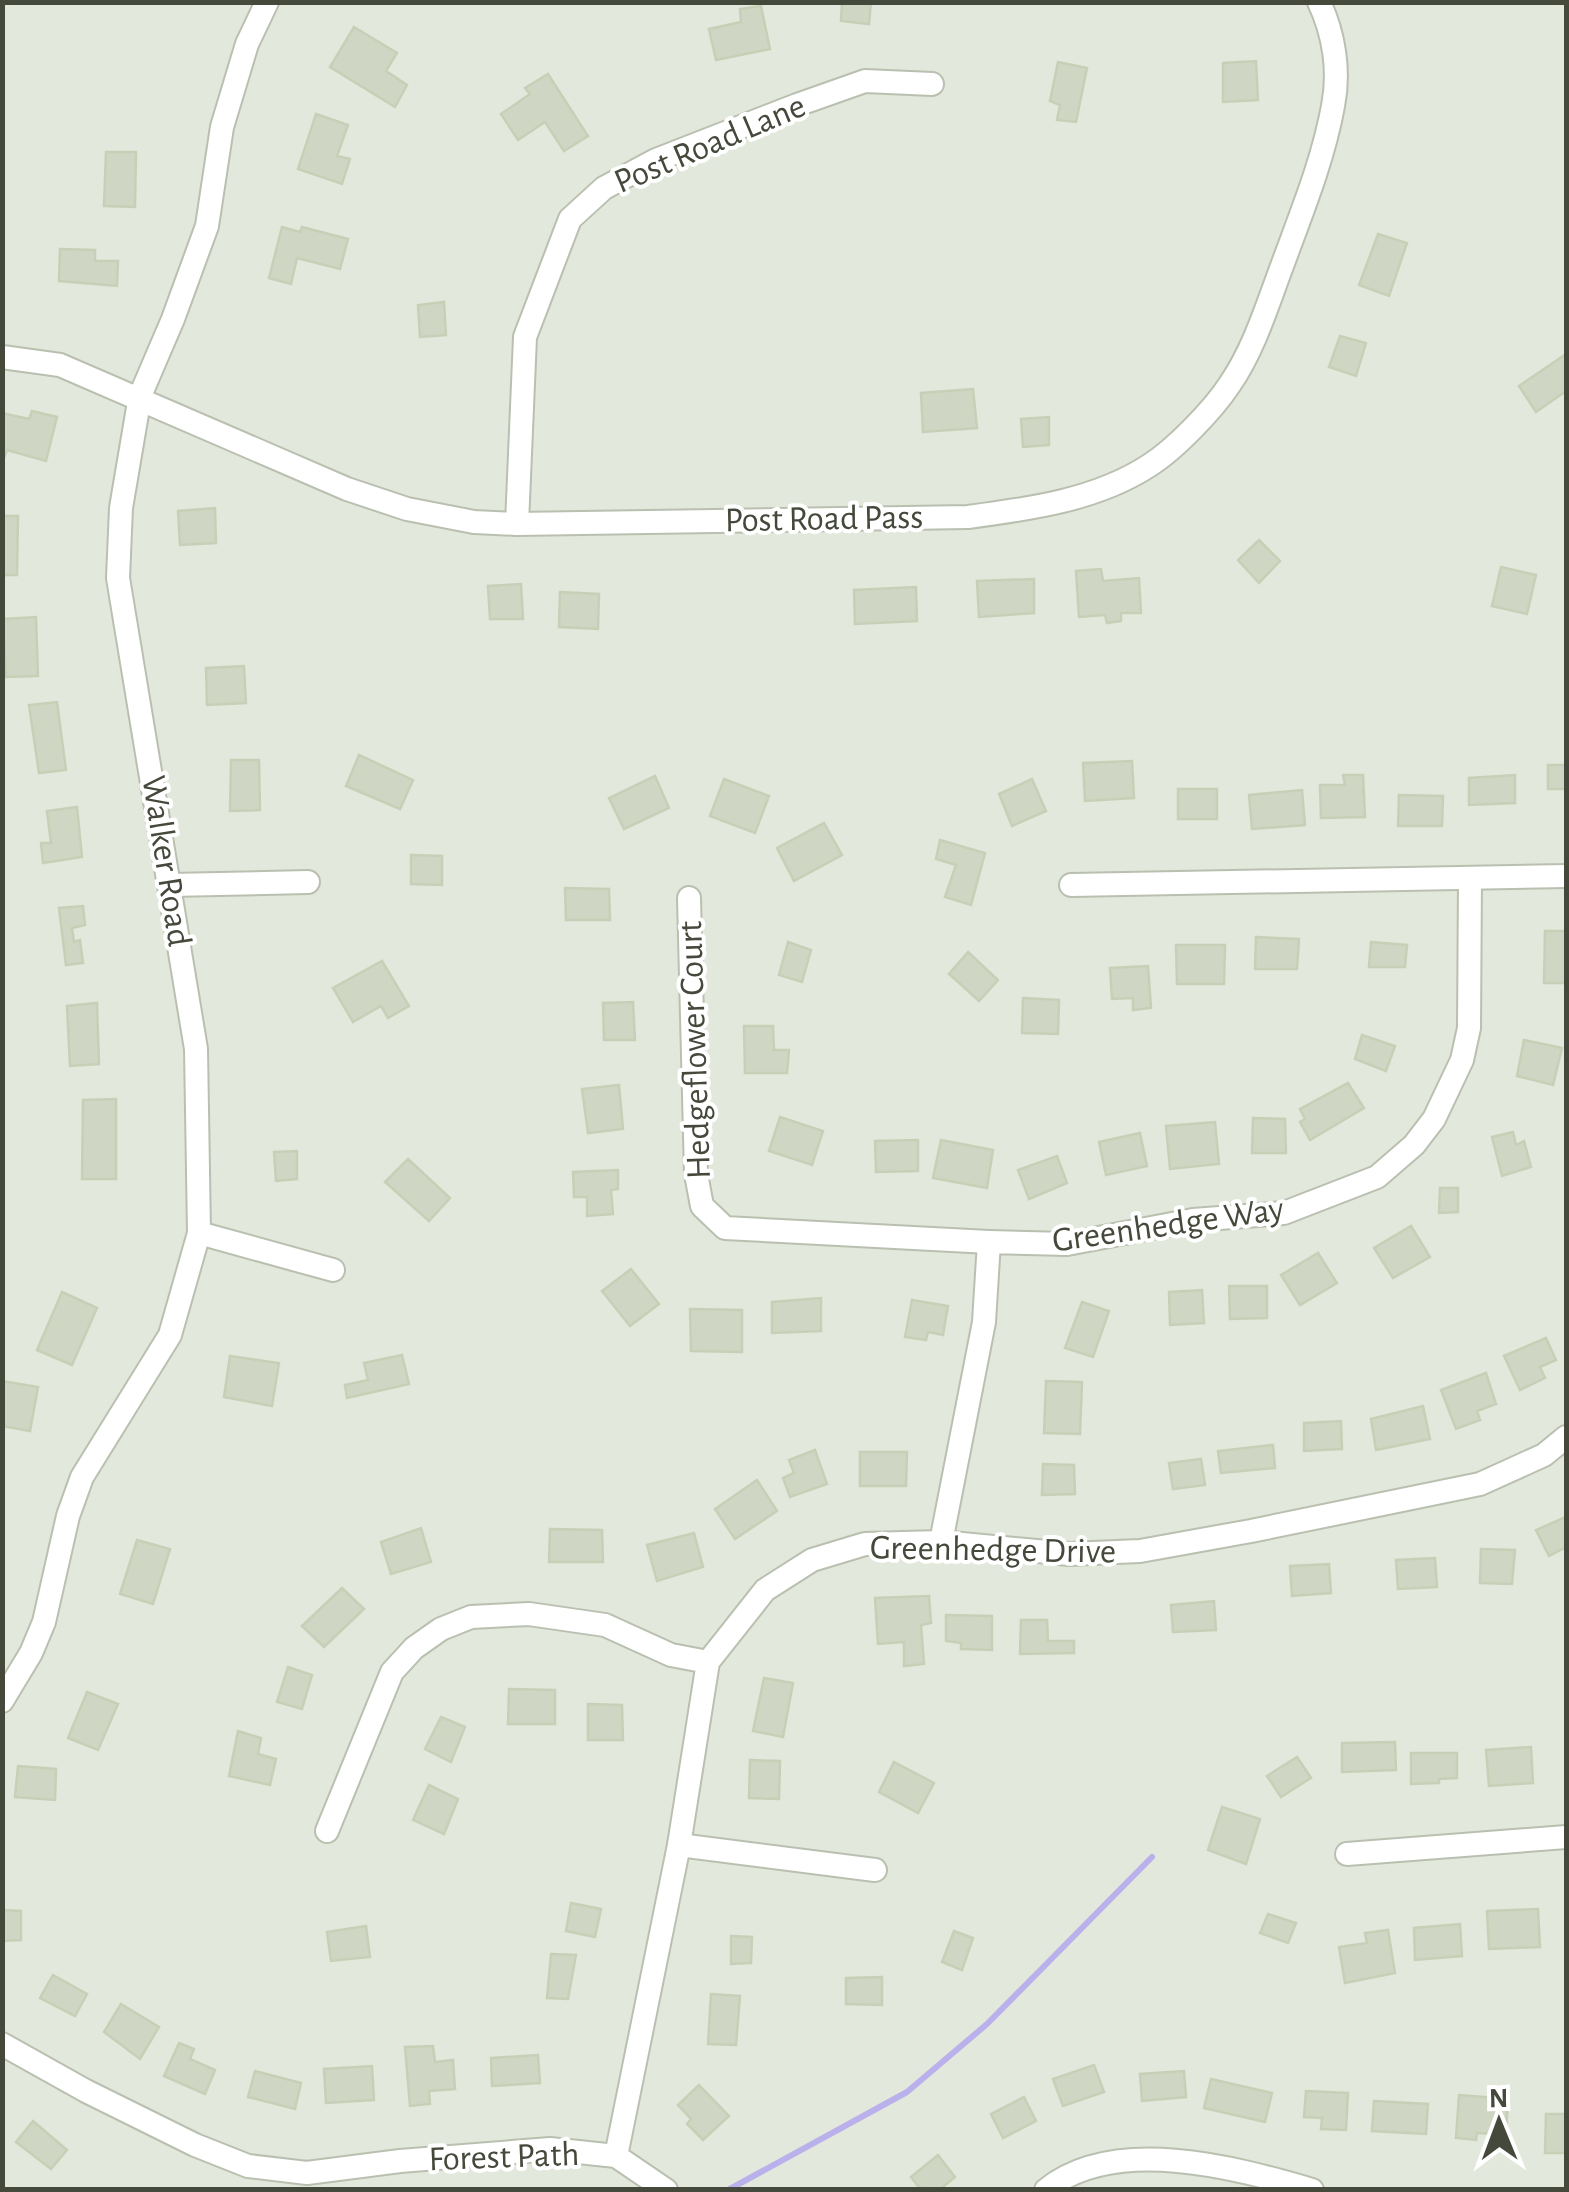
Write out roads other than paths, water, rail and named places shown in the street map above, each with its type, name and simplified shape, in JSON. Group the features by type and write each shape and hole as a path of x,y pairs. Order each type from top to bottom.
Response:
{"street":[{"name":"Walker Road","path":"2,1701 44,1622 68,1516 82,1476 170,1334 199,1232 196,1049 118,578 121,508 140,396 207,226 222,127 247,44 266,2"},
{"name":"Post Road Pass","path":"2,356 60,365 140,396 348,489 392,504 474,522 968,517 1029,510 1092,492 1150,465 1230,385 1256,335 1302,212 1334,104 1336,59 1329,24 1319,2"},
{"name":"Post Road Lane","path":"517,524 525,337 570,219 604,188 656,160 797,105 866,80 932,84"},
{"path":"1071,885 1566,876"},
{"name":"Greenhedge Way","path":"989,1242 1067,1244 1192,1220 1284,1213 1377,1177 1414,1145 1434,1119 1462,1060 1469,1028 1470,879"},
{"path":"170,884 308,882"},
{"name":"Hedgeflower Court","path":"689,898 694,1136 702,1206 724,1228 989,1242"},
{"path":"199,1232 333,1270"},
{"path":"941,1542 984,1322 989,1242"},
{"name":"Greenhedge Drive","path":"616,2156 679,1844 708,1662 765,1590 812,1560 865,1544 941,1542 1068,1554 1140,1552 1480,1484 1544,1455 1566,1438"},
{"path":"327,1831 392,1672 414,1648 441,1629 472,1617 529,1614 605,1625 672,1655 708,1662"},
{"path":"1347,1854 1566,1837"},
{"path":"679,1844 875,1870"},
{"name":"Forest Path","path":"7,2056 248,2166 308,2173 550,2149 616,2156 666,2190"},
{"path":"1046,2190 1062,2177 1096,2164 1128,2158 1161,2158 1277,2179 1312,2190"}],"waterway":[{"path":"728,2190 907,2092 987,2024 1152,1857"}]}
